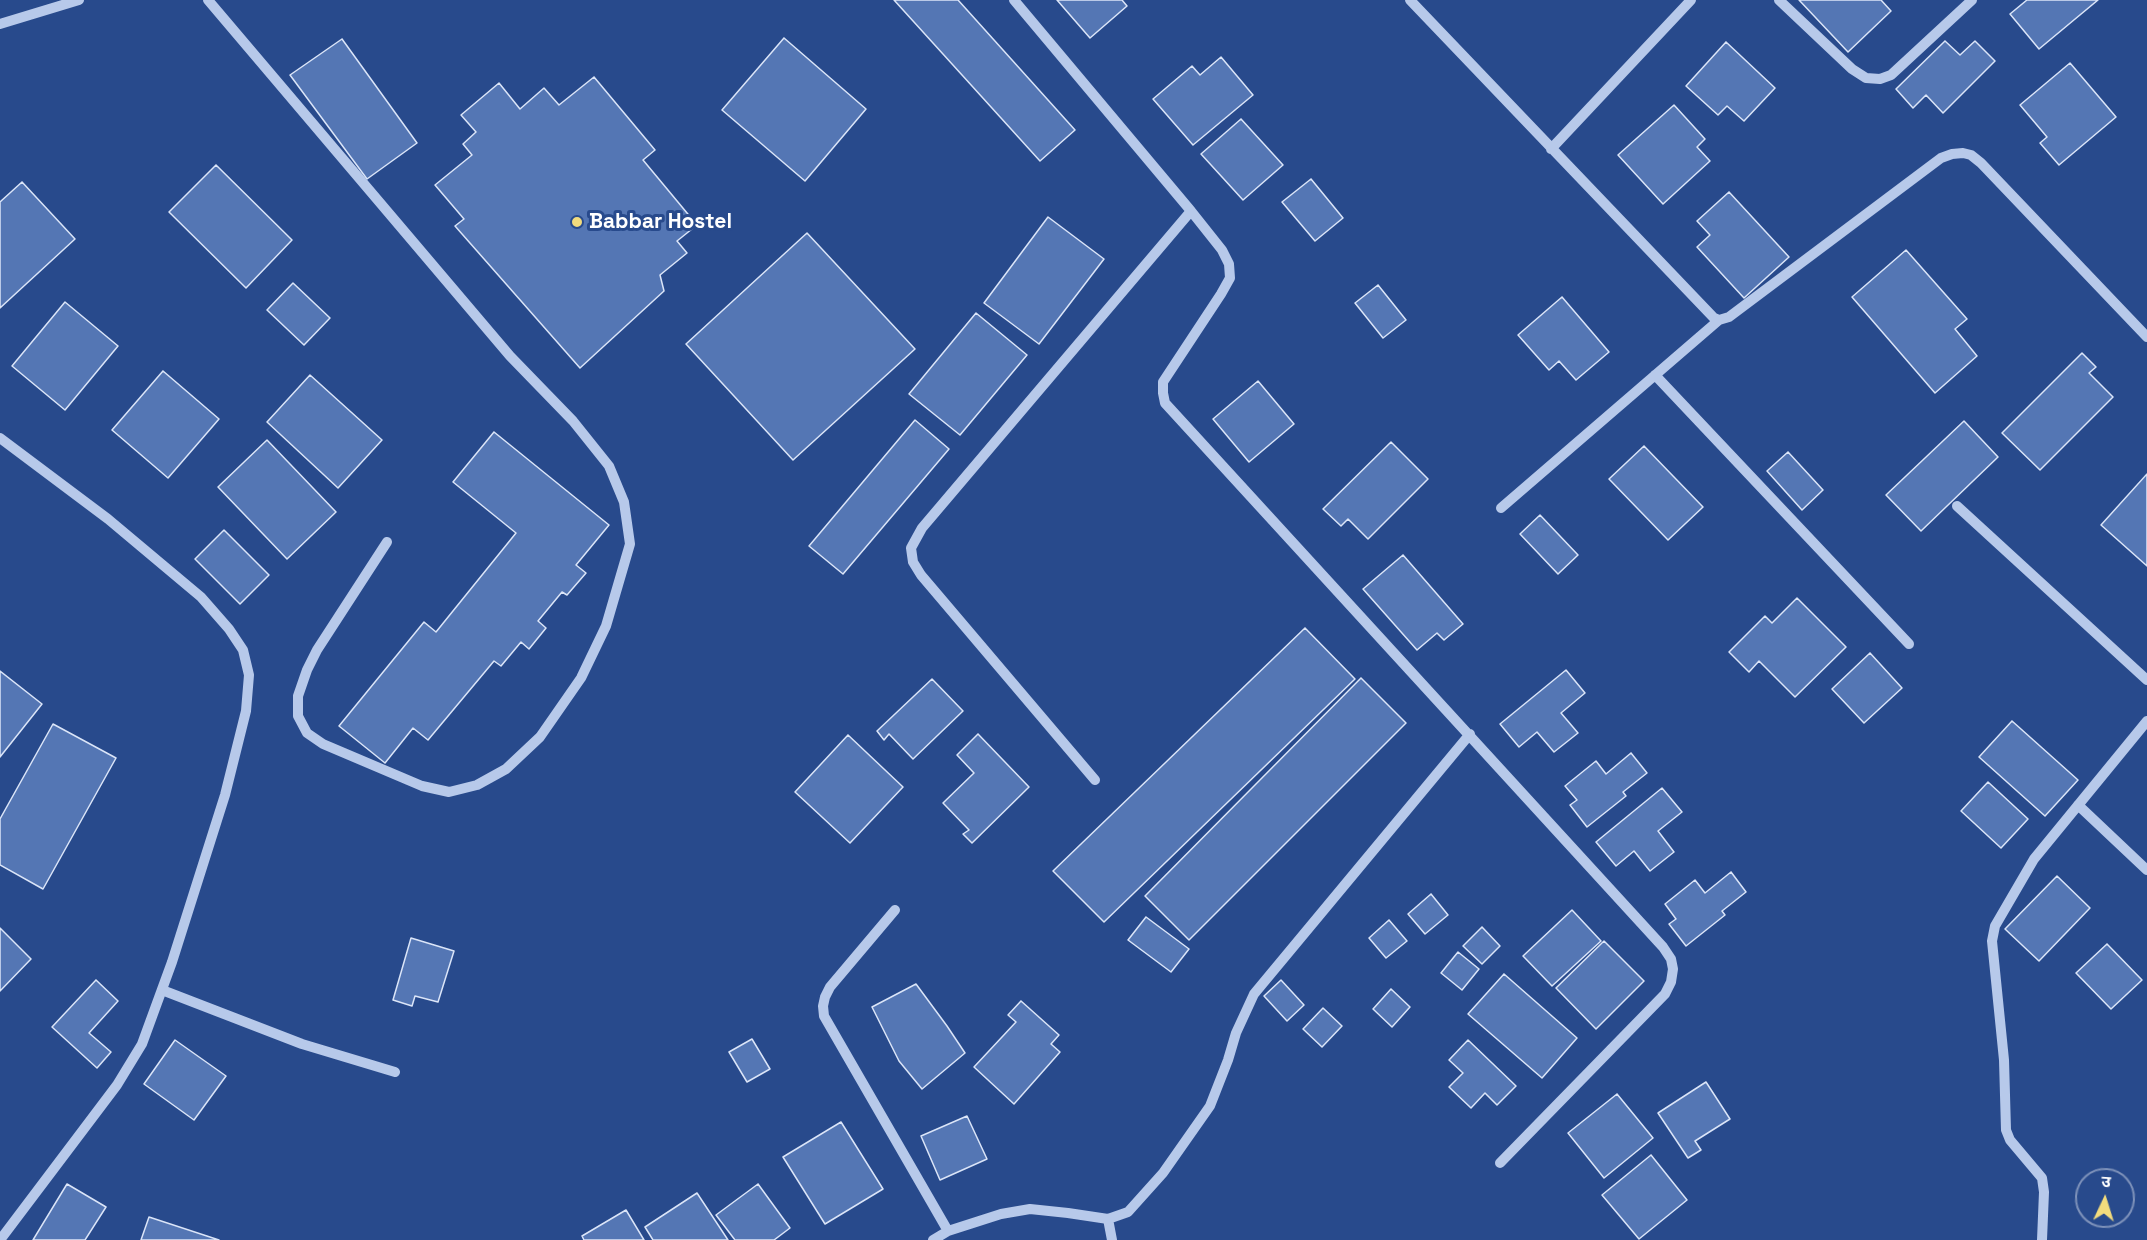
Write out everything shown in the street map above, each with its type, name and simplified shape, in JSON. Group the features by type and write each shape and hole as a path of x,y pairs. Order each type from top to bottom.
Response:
{"street":[{"path":"0,24 79,0"},
{"path":"208,0 510,356 573,421 609,466 624,502 630,544 606,626 581,678 540,737 506,769 477,785 449,792 422,786 323,744 307,733 298,716 298,696 317,650 387,542"},
{"path":"1014,0 1191,211 1222,250 1229,264 1230,278 1163,382 1162,393 1165,403 1663,946 1671,960 1673,969 1671,982 1665,994 1500,1163"},
{"path":"1410,0 1708,314 1719,320"},
{"path":"1551,149 1691,0"},
{"path":"1779,0 1852,69 1866,78 1880,79 1891,75 1972,0"},
{"path":"1501,508 1719,320 1729,317 1941,158 1952,154 1971,155 1981,162 2147,337"},
{"path":"1095,780 921,575 913,562 911,549 922,528 1191,211"},
{"path":"1654,375 1909,644"},
{"path":"0,438 108,519 201,597 229,629 243,650 249,675 246,711 225,795 162,990 142,1044 117,1085 0,1240"},
{"path":"1957,506 2147,680"},
{"path":"2042,1240 2044,1192 2042,1178 2010,1140 2006,1130 2004,1060 1992,941 1995,926 2034,859 2147,721"},
{"path":"933,1240 948,1231 1001,1214 1030,1209 1108,1219 1128,1212 1149,1191 1210,1106 1236,1033 1254,993 1470,734"},
{"path":"2078,805 2147,870"},
{"path":"895,910 830,987 823,1006 824,1016 948,1231"},
{"path":"162,990 302,1044 395,1072"},
{"path":"1108,1219 1112,1240"}],"building":[{"path":"894,0 958,0 1075,130 1040,161"},
{"path":"1057,0 1122,0 1127,6 1090,38"},
{"path":"1799,0 1881,0 1891,11 1848,52"},
{"path":"2027,0 2098,0 2039,49 2010,14"},
{"path":"784,38 866,109 805,181 722,110"},
{"path":"342,39 417,143 367,179 290,75"},
{"path":"1945,41 1960,55 1975,41 1995,61 1943,113 1926,95 1913,108 1896,89"},
{"path":"1726,42 1775,88 1744,121 1727,106 1718,115 1686,86"},
{"path":"1221,57 1253,95 1193,145 1153,99 1192,66 1200,75"},
{"path":"2070,63 2116,117 2059,165 2040,143 2047,137 2020,105"},
{"name":"Babbar Hostel","path":"594,77 655,150 643,160 697,225 677,241 687,253 660,275 664,291 580,368 455,226 464,219 435,185 472,155 463,144 476,132 461,115 499,83 520,109 544,88 559,105"},
{"path":"1674,105 1705,139 1697,147 1710,161 1663,204 1618,155"},
{"path":"1241,119 1283,165 1243,200 1201,154"},
{"path":"216,165 292,240 246,288 169,212"},
{"path":"1311,179 1343,218 1315,241 1282,202"},
{"path":"22,182 75,239 0,308 0,202"},
{"path":"1729,192 1789,257 1744,298 1697,247 1710,235 1697,221"},
{"path":"1048,217 1104,259 1039,344 984,303"},
{"path":"807,233 915,349 793,460 686,344"},
{"path":"1906,250 1967,319 1955,329 1977,356 1935,393 1852,297"},
{"path":"293,283 330,318 304,345 267,310"},
{"path":"1378,285 1406,320 1383,338 1355,303"},
{"path":"1562,297 1609,352 1576,380 1559,361 1549,370 1518,335"},
{"path":"65,302 118,346 65,410 12,366"},
{"path":"976,313 1027,355 960,435 909,394"},
{"path":"2082,353 2096,367 2089,373 2113,397 2040,470 2002,433"},
{"path":"163,371 219,419 168,478 112,430"},
{"path":"310,375 382,440 338,488 267,422"},
{"path":"1258,381 1294,424 1249,462 1213,419"},
{"path":"915,420 949,449 843,574 809,546"},
{"path":"1964,421 1998,457 1921,531 1886,495"},
{"path":"494,432 609,525 576,565 586,573 567,595 562,592 538,621 546,628 529,649 521,642 501,666 494,661 428,740 413,728 385,763 339,726 424,622 436,632 516,533 453,482"},
{"path":"267,440 336,512 287,559 218,487"},
{"path":"1391,442 1428,479 1368,539 1348,519 1341,526 1323,509"},
{"path":"1644,446 1703,507 1668,540 1609,479"},
{"path":"1788,452 1823,490 1802,510 1767,471"},
{"path":"2147,474 2147,566 2101,525"},
{"path":"1540,515 1578,555 1558,574 1520,534"},
{"path":"224,530 269,575 240,604 195,559"},
{"path":"1403,555 1463,624 1444,640 1437,633 1417,650 1363,589"},
{"path":"1797,598 1846,647 1795,697 1759,661 1749,672 1729,652 1765,616 1772,623"},
{"path":"1305,628 1355,679 1104,922 1053,871"},
{"path":"1870,653 1902,688 1864,723 1832,689"},
{"path":"1566,670 1585,693 1561,713 1578,733 1554,752 1537,732 1519,747 1500,724"},
{"path":"0,671 42,704 0,757"},
{"path":"1361,678 1406,723 1189,940 1145,896"},
{"path":"932,679 963,711 913,759 889,734 884,740 877,731"},
{"path":"2012,721 2078,780 2045,816 1979,757"},
{"path":"53,724 116,758 43,889 0,865 0,819"},
{"path":"978,734 1029,787 972,843 963,834 969,830 943,803 974,773 957,755"},
{"path":"848,735 903,787 850,843 795,792"},
{"path":"1631,753 1647,773 1623,792 1626,796 1587,827 1570,805 1577,800 1565,786 1596,761 1606,774"},
{"path":"1988,782 2028,819 2001,848 1961,811"},
{"path":"1662,788 1682,812 1658,831 1674,852 1650,871 1634,851 1616,866 1596,842"},
{"path":"1731,872 1746,892 1722,911 1725,915 1686,946 1669,924 1676,919 1665,904 1695,880 1705,893"},
{"path":"2057,876 2090,908 2039,961 2005,929"},
{"path":"1431,894 1448,915 1425,934 1408,914"},
{"path":"1572,910 1601,941 1552,986 1523,956"},
{"path":"1146,917 1189,949 1171,972 1128,940"},
{"path":"1389,920 1407,941 1386,958 1369,938"},
{"path":"1482,927 1500,946 1482,964 1463,946"},
{"path":"0,928 31,959 0,991"},
{"path":"411,938 454,951 438,1002 415,996 412,1006 393,1000"},
{"path":"1604,941 1644,981 1596,1029 1556,988"},
{"path":"2107,944 2142,980 2111,1009 2076,973"},
{"path":"1458,952 1479,969 1462,990 1441,973"},
{"path":"1504,974 1577,1038 1542,1078 1468,1014"},
{"path":"96,980 118,1001 89,1033 111,1052 97,1068 52,1027"},
{"path":"1281,980 1304,1005 1287,1021 1264,996"},
{"path":"916,984 965,1053 922,1089 899,1061 872,1007"},
{"path":"1391,989 1410,1007 1392,1027 1373,1009"},
{"path":"1021,1001 1059,1035 1051,1044 1060,1052 1014,1104 974,1067 1016,1022 1008,1015"},
{"path":"1323,1008 1342,1026 1322,1047 1303,1029"},
{"path":"752,1039 770,1069 747,1082 729,1052"},
{"path":"175,1040 226,1076 194,1120 144,1084"},
{"path":"1468,1040 1516,1086 1497,1105 1485,1093 1471,1108 1449,1087 1463,1073 1449,1060"},
{"path":"1706,1082 1730,1119 1695,1141 1701,1150 1688,1158 1658,1113"},
{"path":"1617,1094 1653,1138 1604,1178 1568,1133"},
{"path":"967,1116 987,1159 940,1180 921,1136"},
{"path":"841,1122 883,1189 825,1224 783,1157"},
{"path":"1651,1155 1687,1200 1639,1239 1602,1195"},
{"path":"67,1184 106,1207 85,1240 33,1240"},
{"path":"758,1184 790,1228 774,1240 735,1240 716,1215"},
{"path":"697,1193 728,1240 653,1240 645,1227"},
{"path":"626,1210 644,1240 584,1240 582,1236"},
{"path":"149,1217 219,1240 141,1240"}],"place":[{"name":"Babbar Hostel","path":"577,222"}]}
